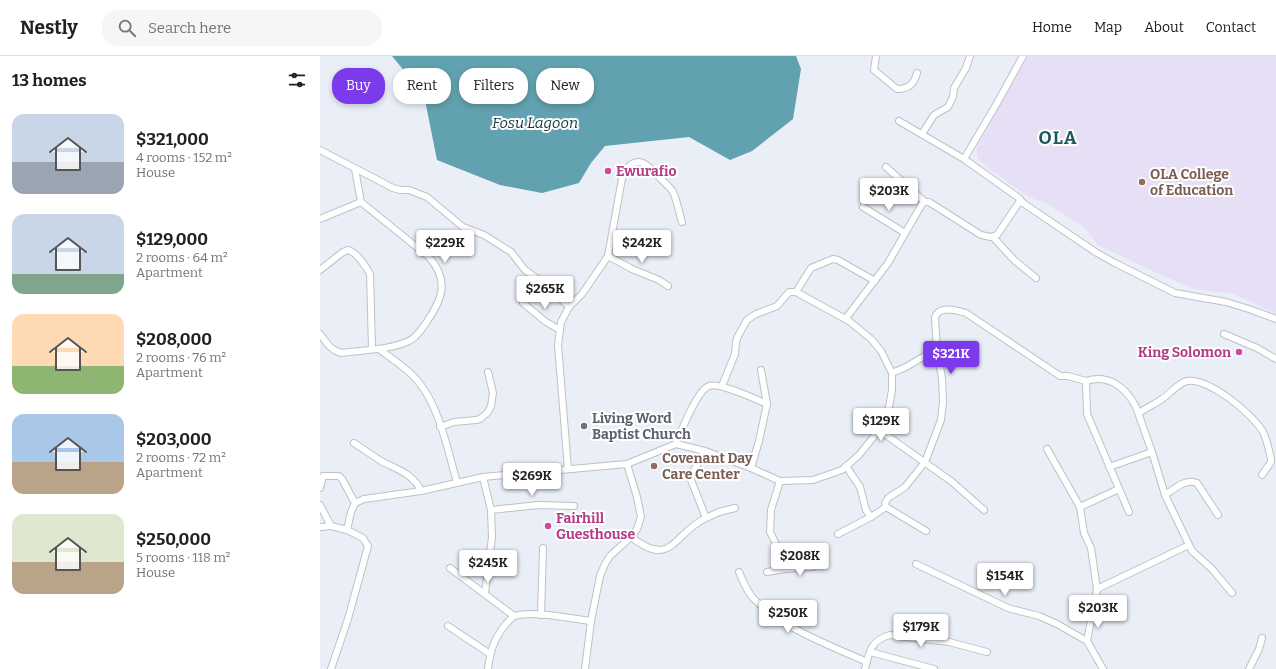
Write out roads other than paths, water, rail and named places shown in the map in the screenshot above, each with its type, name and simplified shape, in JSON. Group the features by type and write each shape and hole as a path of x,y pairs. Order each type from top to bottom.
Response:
{"street":[{"path":"876,56 874,70 897,89 904,89 910,86 916,80 918,73"},
{"path":"922,134 934,115 948,106 953,97 954,88 966,68 970,56"},
{"path":"964,159 1023,56"},
{"path":"899,121 964,159 1019,198 1023,203 1102,256 1175,293 1238,306 1276,319"},
{"path":"320,150 393,188 409,190 427,197 463,227 484,235 512,252 525,270 548,286 569,307"},
{"path":"568,469 558,345 561,322 569,307 582,294 608,256 623,173 629,166 643,162 649,166 673,192 682,222"},
{"path":"886,167 925,202 929,202 981,235 993,237 1014,260 1036,278"},
{"path":"320,334 331,348 342,353 401,344 411,340 418,333 431,315 442,293 442,278 436,265 429,257 361,202 356,169"},
{"path":"993,237 997,235 1020,201 1023,203"},
{"path":"320,219 361,202"},
{"path":"846,318 875,281 899,245 922,204 925,202"},
{"path":"863,207 905,233"},
{"path":"320,270 342,252 348,250 351,251 367,269 370,274 376,349"},
{"path":"608,256 632,269 659,280 668,286"},
{"path":"796,292 811,268 833,259 838,260 875,281"},
{"path":"347,530 351,512 355,503 364,500 420,491 483,477 627,464 676,444 705,451 751,468 780,481 813,480 828,476 842,470 859,456 879,430 889,408 892,390 892,373 881,351 871,339 846,318 796,292 789,292 777,306 756,314 748,320 738,336 735,354 722,386"},
{"path":"523,303 546,322 560,330"},
{"path":"886,507 885,503 888,498 906,487 924,462 941,420 943,402 942,378 937,351 935,318 936,313 940,310 958,310 966,313 1060,376 1068,376 1086,381 1097,378 1107,379 1122,388 1133,401 1152,452 1165,495 1192,551 1212,569 1232,593"},
{"path":"1224,334 1276,358"},
{"path":"376,349 410,372 429,395 457,482"},
{"path":"892,373 906,367 933,351 937,351"},
{"path":"751,468 759,441 767,404 761,370"},
{"path":"440,427 454,422 476,420 488,412 491,406 493,393 488,372"},
{"path":"1086,381 1087,414 1129,512"},
{"path":"1138,413 1163,398 1183,383 1192,382 1210,387 1229,398 1263,431 1272,459 1262,476"},
{"path":"676,444 694,404 705,389 710,385 722,386 767,404"},
{"path":"879,430 951,481 984,510"},
{"path":"354,443 410,476 418,484 420,491"},
{"path":"1048,449 1080,507 1084,533 1092,548 1097,589 1087,641"},
{"path":"705,451 692,474 691,480 706,518"},
{"path":"1109,467 1152,452"},
{"path":"585,669 591,621 600,576 605,564 618,548 631,537 637,529 640,517 637,497 627,464"},
{"path":"846,466 860,487 866,510 871,517"},
{"path":"320,488 323,476 339,476 355,503"},
{"path":"483,477 491,510 492,537 485,593"},
{"path":"780,481 771,510 770,532 780,552 785,569"},
{"path":"1165,495 1187,482 1197,483 1218,515"},
{"path":"1080,507 1119,489"},
{"path":"320,505 331,526"},
{"path":"491,510 538,506 574,506"},
{"path":"838,534 871,517 886,507"},
{"path":"886,507 926,532"},
{"path":"631,537 642,546 655,551 661,551 671,547 688,530 706,518 719,512 735,508"},
{"path":"320,527 331,526 347,530 363,538 368,546 348,619 331,669"},
{"path":"1097,589 1189,545"},
{"path":"541,615 543,548"},
{"path":"916,564 1008,608 1039,616 1057,624 1087,641 1103,669"},
{"path":"767,572 813,567"},
{"path":"450,568 514,616"},
{"path":"739,572 753,598 779,619 833,647 867,662"},
{"path":"488,669 490,654 494,642 500,631 514,616 526,614 591,621"},
{"path":"448,626 490,654"},
{"path":"865,669 873,645 882,637 890,635 912,639 949,642 987,652"},
{"path":"1249,669 1259,649 1262,638"},
{"path":"870,652 934,669"}],"water":[{"name":"Fosu Lagoon","path":"392,56 796,56 801,69 793,119 752,151 730,160 689,137 605,146 591,163 579,183 542,193 500,185 437,160 426,104 451,104 451,68 402,68"}],"place":[{"name":"Ewurafio","path":"608,171"},
{"name":"OLA College of Education","path":"1142,182"},
{"name":"King Solomon","path":"1239,352"},
{"name":"Living Word Baptist Church","path":"584,426"},
{"name":"Covenant Day Care Center","path":"654,466"},
{"name":"Fairhill Guesthouse","path":"548,526"}],"district":[{"name":"OLA","path":"1058,138"}]}
